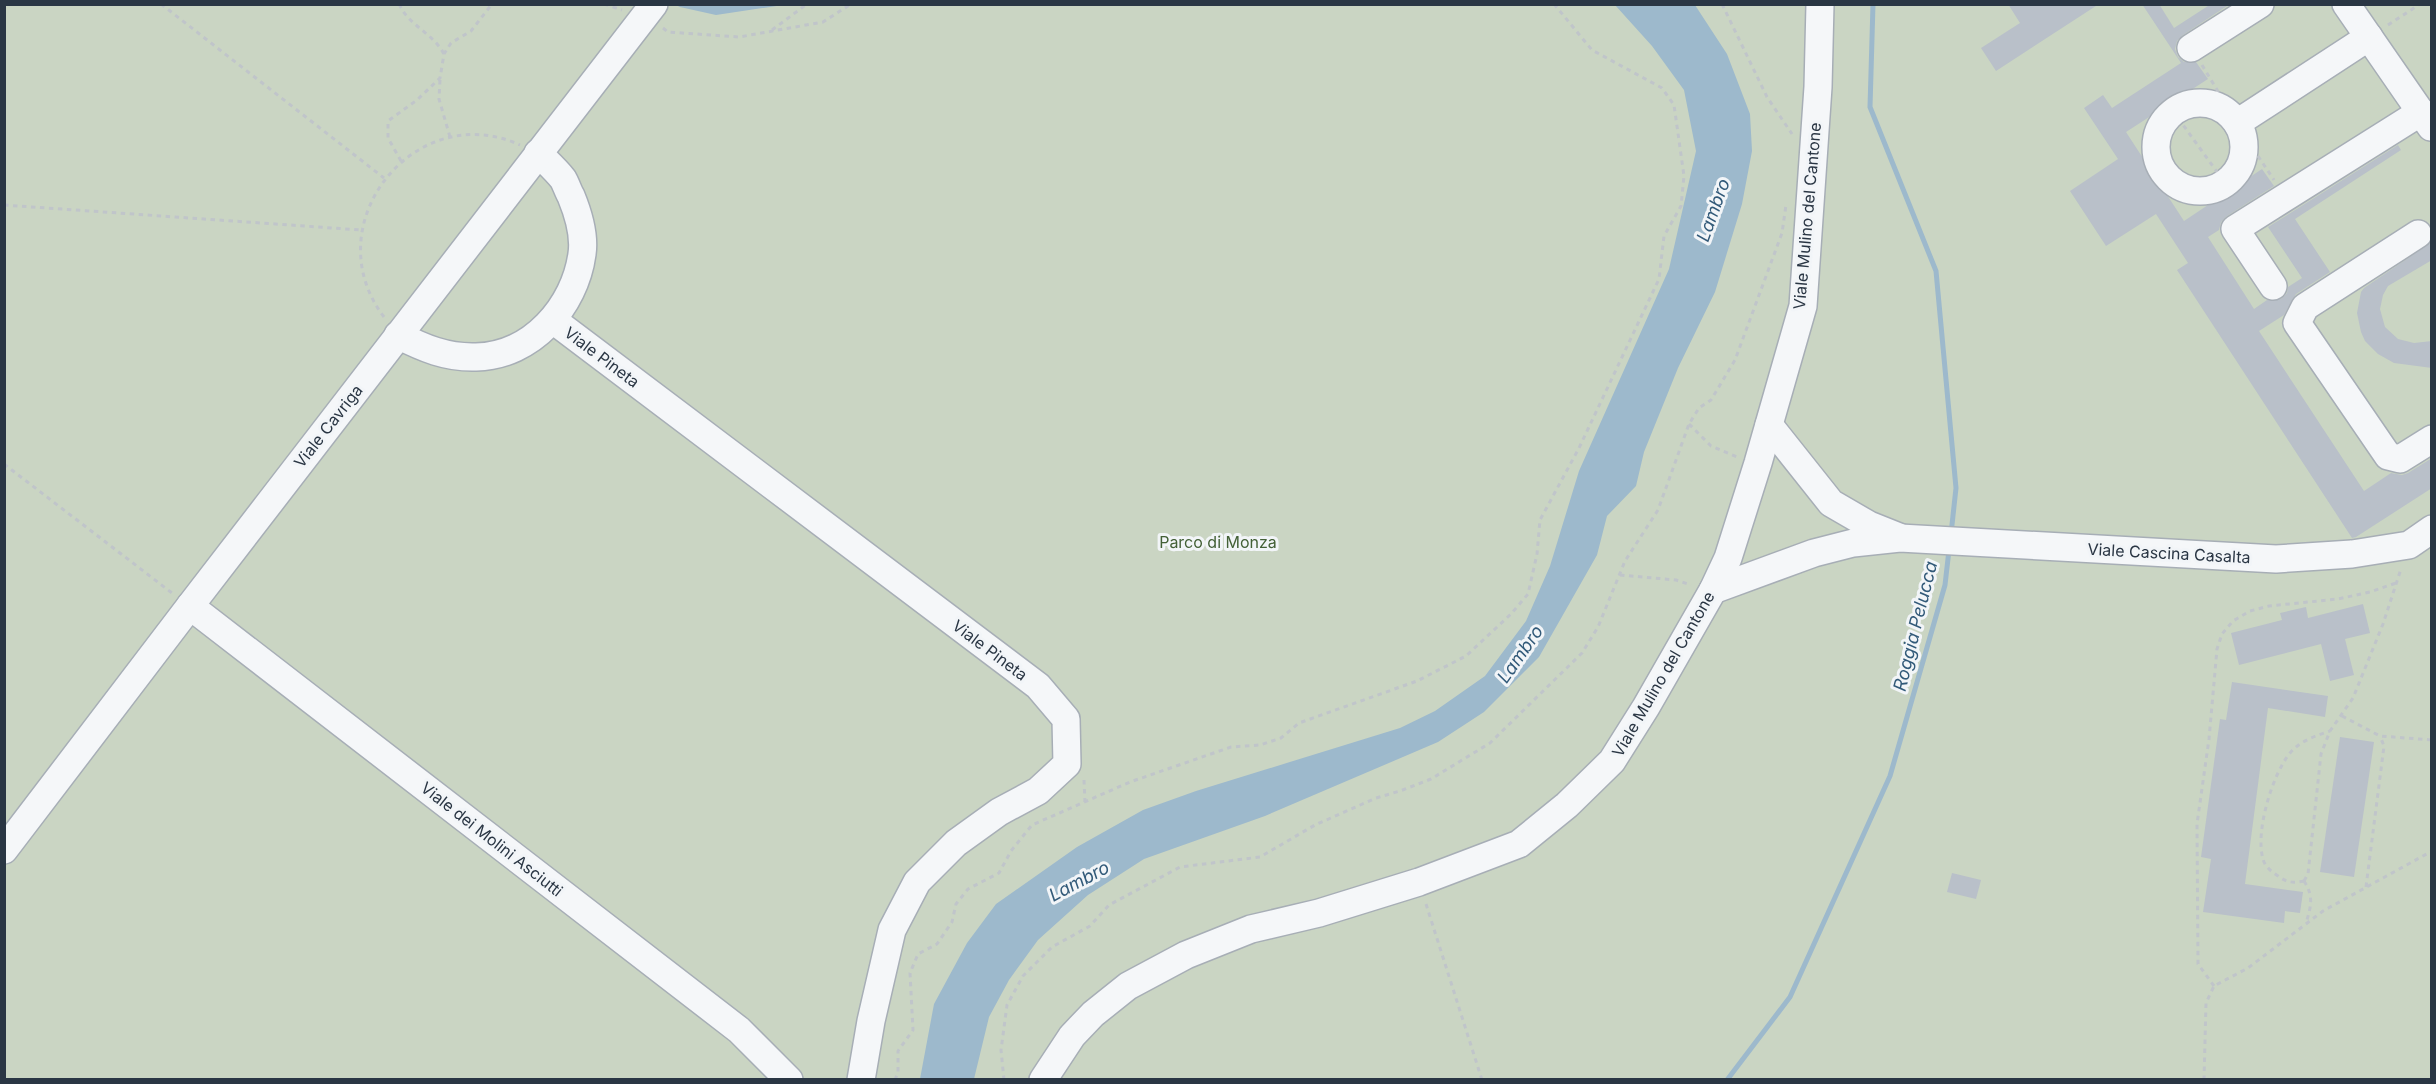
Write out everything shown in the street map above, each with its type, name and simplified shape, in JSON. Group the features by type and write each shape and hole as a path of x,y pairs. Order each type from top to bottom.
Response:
{"lane":[{"name":"Viale Mulino del Cantone","path":"1043,1080 1072,1036 1093,1014 1128,986 1186,955 1251,929 1319,913 1419,882 1519,844 1567,805 1612,761 1646,707 1713,590 1728,558 1803,306 1818,87 1820,4"},
{"path":"2192,48 2260,4"},
{"path":"2273,286 2235,228 2285,197 2426,119 2346,4"},
{"name":"Viale Cavriga","path":"4,850 650,10"},
{"path":"2237,123 2369,37"},
{"path":"2199,102 2217,106 2237,123 2243,138 2243,156 2236,172 2225,183 2215,188 2196,191 2178,185 2163,172 2156,154 2157,135 2160,126 2174,111 2181,106 2199,102"},
{"name":"Viale Pineta","path":"398,335 423,348 450,356 478,357 506,351 532,339 553,320 573,289 582,252 581,233 579,214 564,180 538,153"},
{"path":"2418,234 2305,307 2297,323 2388,456 2400,459 2432,440"},
{"name":"Viale Pineta","path":"553,320 1038,686 1066,718 1067,764 1038,791 999,812 956,843 917,882 892,930 871,1021 855,1077"},
{"name":"Viale Cascina Casalta","path":"1769,425 1831,502 1869,525 1900,538"},
{"name":"Viale Cascina Casalta","path":"1713,590 1814,553 1853,543 1900,538 2276,559 2352,554 2409,545 2432,530"},
{"name":"Viale dei Molini Asciutti","path":"190,606 739,1030 789,1080"}],"path":[{"path":"161,4 384,178"},
{"path":"399,4 403,14 433,37 444,54"},
{"path":"450,137 438,99 444,54 451,43 471,31 492,4"},
{"path":"771,31 807,4"},
{"path":"650,10 668,32 739,37 823,22 851,4"},
{"path":"895,1080 898,1072 898,1051 913,1030 910,973 918,954 937,944 952,922 956,904 968,889 999,873 1011,850 1032,825 1130,782 1231,747 1260,745 1281,738 1299,723 1417,681 1466,656 1511,614 1528,594 1537,554 1540,520 1579,448 1659,279 1664,236 1681,206 1684,176 1674,105 1662,88 1592,50 1554,4"},
{"path":"1722,4 1767,97 1793,136"},
{"path":"2369,37 2420,4"},
{"path":"2192,48 2285,197"},
{"path":"401,161 388,138 388,121 417,100 440,78"},
{"path":"2174,111 2225,183"},
{"path":"398,335 378,309 367,281 360,250 361,230 370,205 384,178 401,161 450,137 475,134 505,138 538,153"},
{"path":"1004,1080 1001,1050 1007,1005 1023,976 1052,947 1090,926 1109,905 1180,867 1260,857 1315,825 1376,798 1431,779 1490,743 1582,653 1598,627 1634,545 1658,510 1689,424 1699,408 1711,400 1735,360 1782,233 1787,200"},
{"path":"4,206 361,230"},
{"path":"1689,424 1711,446 1758,463"},
{"path":"4,464 190,606"},
{"path":"2330,731 2310,738 2291,751 2278,768 2265,810 2261,847 2263,862 2271,872 2293,883 2304,881 2308,874 2321,754 2330,731 2353,698 2383,624 2409,545"},
{"path":"1620,575 1676,580 1713,590"},
{"path":"2214,986 2198,964 2197,824 2208,749 2217,649 2222,634 2233,621 2250,611 2269,606 2338,599 2396,583"},
{"path":"2342,716 2380,736 2432,740"},
{"path":"2367,887 2384,746 2380,736"},
{"path":"2204,1080 2206,1003 2214,986 2248,968 2323,911 2432,851"},
{"path":"2304,881 2310,890 2311,899 2305,925"},
{"path":"1419,882 1482,1080"}],"green space":[{"name":"Parco di Monza","path":"5,5 2431,5 2431,1079 5,1080"}],"water":[{"path":"676,5 783,5 716,15"},
{"name":"Lambro","path":"1615,5 1695,5 1727,54 1750,114 1752,151 1742,204 1715,292 1678,368 1644,452 1636,486 1607,516 1597,555 1539,657 1484,712 1438,742 1265,816 1144,859 1088,895 1038,940 1009,980 989,1017 974,1079 920,1079 934,1004 967,943 996,904 1077,847 1143,810 1196,791 1400,728 1435,711 1485,676 1526,621 1550,566 1579,471 1669,269 1696,151 1684,90 1652,46"}],"building":[{"path":"2008,4 2099,4 1996,71 1981,48 2020,23"},
{"path":"2142,4 2159,4 2174,28 2211,4 2230,4 2177,41 2175,49 2178,57 2184,62 2196,62 2208,79 2126,132 2184,221 2262,169 2274,186 2227,216 2221,222 2219,230 2208,237 2254,309 2267,300 2281,299 2287,293 2288,287 2302,278 2268,227 2398,145 2401,150 2295,219 2330,272 2296,294 2284,315 2259,331 2364,491 2391,473 2402,475 2408,473 2432,458 2432,488 2356,537 2352,538 2177,270 2188,263 2156,214 2106,246 2070,191 2118,159 2084,108 2103,95 2112,108 2181,63"},
{"path":"2432,242 2432,260 2388,286 2380,309 2385,327 2398,339 2414,343 2432,341 2432,368 2394,363 2378,354 2365,341 2357,313 2361,292"},
{"path":"2363,604 2370,633 2345,639 2354,675 2330,681 2321,644 2239,665 2231,633 2282,620 2280,613 2306,607 2308,618"},
{"path":"2232,682 2328,696 2325,717 2268,708 2245,884 2303,892 2300,913 2285,911 2284,923 2203,912 2211,859 2201,857 2220,719 2226,720"},
{"path":"2340,737 2374,742 2354,877 2320,872"},
{"path":"1952,873 1981,880 1976,899 1947,892"}],"waterway":[{"name":"Roggia Pelucca","path":"1873,4 1870,107 1936,271 1956,488 1951,534"},
{"name":"Roggia Pelucca","path":"1727,1080 1790,997 1890,776 1945,585 1949,550"}]}
